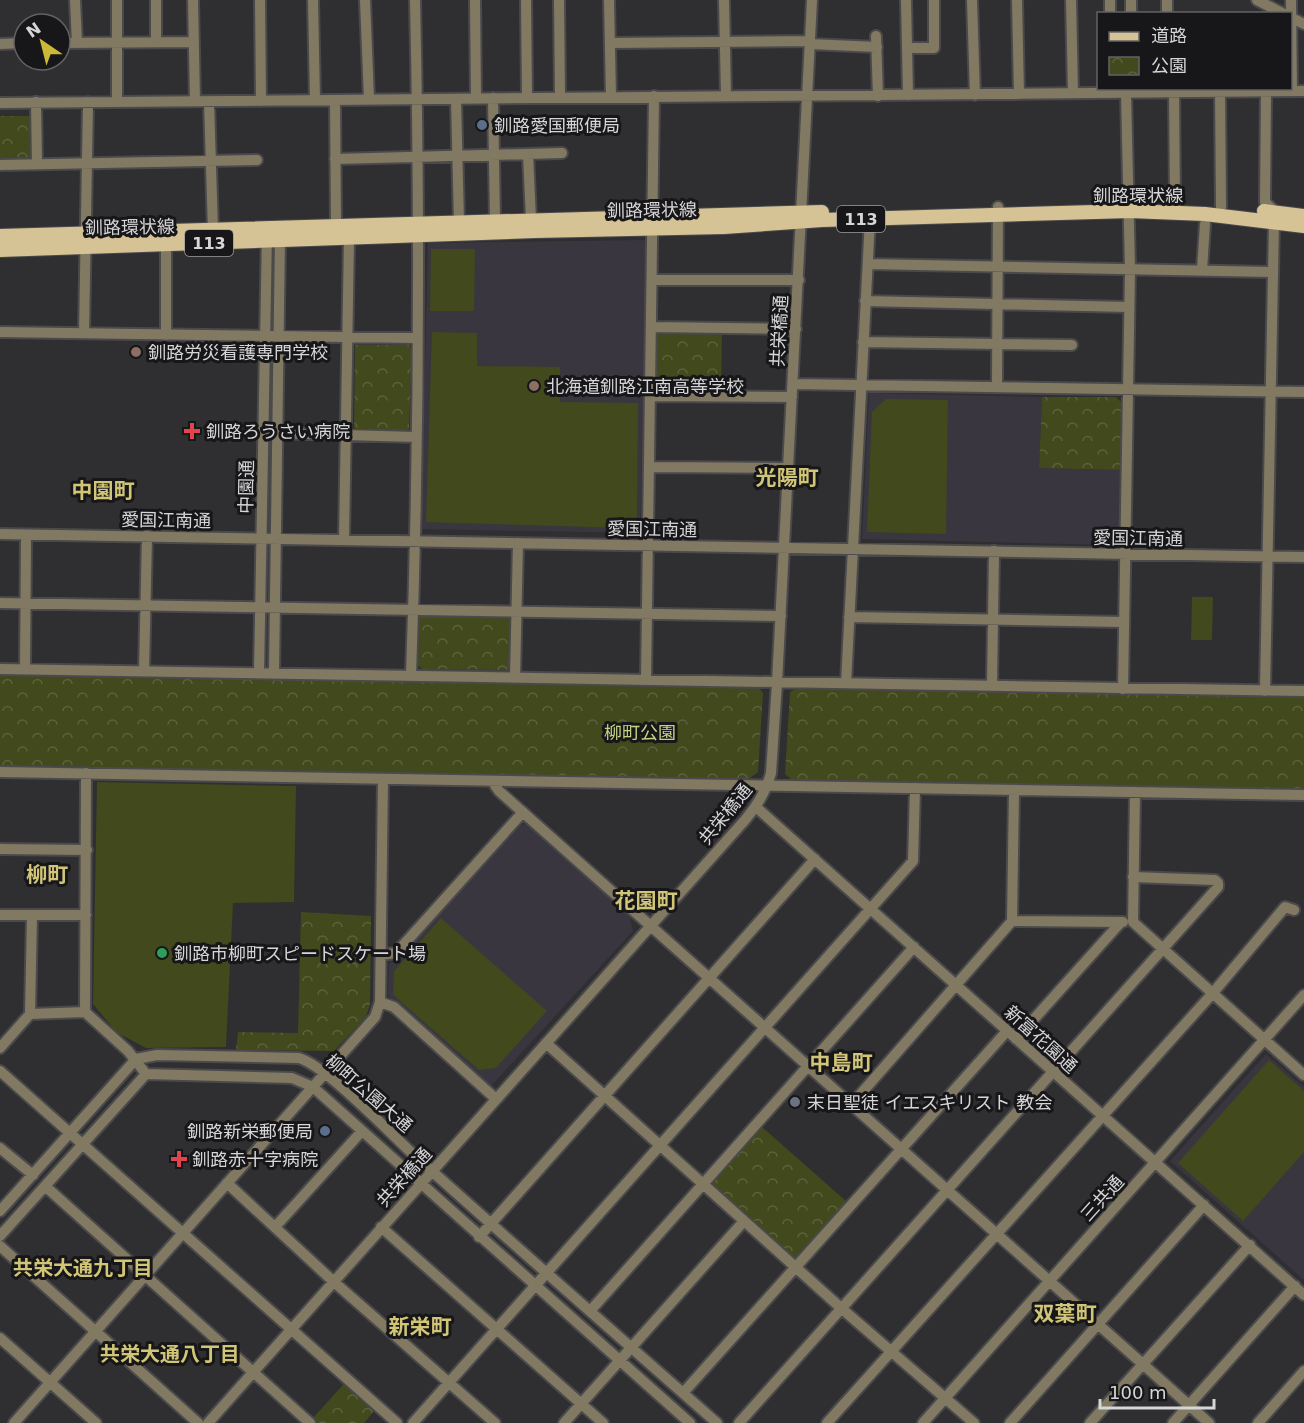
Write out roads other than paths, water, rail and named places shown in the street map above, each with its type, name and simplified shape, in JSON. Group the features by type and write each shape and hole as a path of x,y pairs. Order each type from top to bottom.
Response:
{"main road":[{"name":"釧路環状線","path":"0,236 85,240 274,235 336,226 418,230 1129,207 1174,203 1221,207 1274,216 1304,226"},
{"name":"釧路環状線","path":"1129,207 1205,214 1304,216"},
{"name":"釧路環状線","path":"802,217 870,219 998,211"},
{"name":"釧路環状線","path":"166,238 213,231 349,238 459,223 531,220 652,223"},
{"name":"釧路環状線","path":"0,250 85,240"}],"street":[{"path":"75,0 77,43"},
{"path":"117,0 117,101"},
{"path":"156,0 156,42"},
{"path":"193,0 195,101"},
{"path":"260,0 261,101"},
{"path":"313,0 315,100"},
{"path":"365,0 369,99"},
{"path":"411,675 416,541 418,230 415,0"},
{"path":"475,0 476,98"},
{"path":"526,0 527,97"},
{"path":"559,0 560,97"},
{"path":"609,0 611,97"},
{"path":"724,0 726,96"},
{"name":"共栄橋通","path":"208,1423 756,807 767,786 771,773 781,616 813,0"},
{"path":"906,0 908,95"},
{"path":"907,48 934,48 934,0"},
{"path":"972,0 975,95"},
{"path":"1017,0 1019,94"},
{"path":"1071,0 1073,93"},
{"path":"1257,0 1280,12"},
{"path":"72,43 194,42"},
{"path":"610,43 877,42 878,96"},
{"path":"1170,90 1174,203"},
{"path":"0,103 1304,90"},
{"path":"1123,689 1130,270 1127,193 1130,91"},
{"path":"1220,91 1221,207"},
{"path":"1265,691 1274,216 1265,202 1266,91"},
{"path":"646,680 654,96"},
{"path":"493,98 495,222"},
{"path":"456,99 459,223"},
{"path":"335,100 336,226"},
{"path":"36,102 37,164"},
{"path":"84,333 88,102"},
{"path":"209,102 213,231"},
{"path":"335,159 562,153"},
{"path":"528,154 531,220"},
{"path":"0,165 257,160"},
{"path":"997,387 998,211"},
{"path":"846,683 870,219"},
{"path":"1202,270 1205,224"},
{"name":"中園通","path":"259,673 265,335 274,235"},
{"name":"中園通","path":"274,235 279,336 274,674"},
{"path":"165,334 166,238"},
{"path":"344,540 349,238"},
{"path":"868,264 1273,272"},
{"path":"652,279 799,280"},
{"path":"865,302 1129,307"},
{"path":"651,327 796,329"},
{"path":"0,332 417,338"},
{"path":"863,342 1072,345"},
{"path":"793,384 1304,392"},
{"path":"650,396 792,397"},
{"path":"263,433 416,437"},
{"path":"649,467 788,468"},
{"name":"愛国江南通","path":"0,534 1304,557"},
{"path":"25,669 26,534"},
{"path":"144,671 147,536"},
{"path":"515,678 518,543"},
{"path":"992,685 994,551"},
{"path":"0,603 781,616"},
{"path":"849,617 1124,622"},
{"path":"0,669 1304,691"},
{"path":"0,772 1304,795"},
{"path":"85,1012 86,773"},
{"path":"14,1423 375,1017 380,1002 383,779"},
{"path":"492,781 499,791 1209,1423"},
{"path":"413,1423 913,861 915,788"},
{"path":"851,1105 1012,921 1014,790"},
{"path":"1016,1039 1127,922 1133,877 1135,792"},
{"name":"新富花園通","path":"756,807 1304,1295"},
{"path":"380,955 396,953 523,812"},
{"path":"0,849 87,850"},
{"path":"479,1237 814,859"},
{"path":"739,1423 1218,887 1215,880 1133,877"},
{"path":"827,1423 1212,994 1285,907 1294,910"},
{"path":"0,915 86,915"},
{"path":"0,1048 30,1014 32,915"},
{"path":"1012,921 1127,922 1304,1075"},
{"path":"591,1310 914,947"},
{"name":"三共通","path":"923,1423 1304,995"},
{"path":"380,1002 394,1007 496,1099"},
{"path":"0,1236 146,1074 136,1059 85,1012 30,1014"},
{"path":"683,1393 1007,1031"},
{"path":"546,1043 974,1423"},
{"name":"柳町公園大通","path":"136,1059 157,1055 306,1060 325,1074 717,1423"},
{"path":"0,1211 136,1059"},
{"path":"0,1071 84,1143 397,1423"},
{"name":"柳町公園大通","path":"146,1074 292,1078 313,1088 690,1423"},
{"path":"275,1227 362,1131"},
{"path":"0,1148 33,1175"},
{"path":"227,1184 334,1282 495,1423"},
{"path":"45,1186 310,1423"},
{"path":"1010,1423 1204,1205"},
{"path":"564,1423 744,1221"},
{"path":"381,1227 603,1423"},
{"path":"1090,1423 1250,1245"},
{"path":"0,1246 198,1423"},
{"path":"1173,1423 1295,1286"},
{"path":"0,1338 96,1423"},
{"path":"1258,1423 1304,1371"}],"place":[{"name":"釧路愛国郵便局","path":"482,125"},
{"name":"釧路労災看護専門学校","path":"136,352"},
{"name":"北海道釧路江南高等学校","path":"534,386"},
{"name":"釧路ろうさい病院","path":"192,431"},
{"name":"釧路市柳町スピードスケート場","path":"162,953"},
{"name":"末日聖徒 イエスキリスト 教会","path":"795,1102"},
{"name":"釧路新栄郵便局","path":"325,1131"},
{"name":"釧路赤十字病院","path":"179,1159"}],"district":[{"name":"光陽町","path":"787,478"},
{"name":"中園町","path":"103,491"},
{"name":"柳町","path":"47,875"},
{"name":"花園町","path":"646,901"},
{"name":"中島町","path":"841,1063"},
{"name":"共栄大通九丁目","path":"83,1268"},
{"name":"双葉町","path":"1065,1314"},
{"name":"新栄町","path":"420,1327"},
{"name":"共栄大通八丁目","path":"170,1354"}],"park label":[{"name":"柳町公園","path":"640,732"}]}
